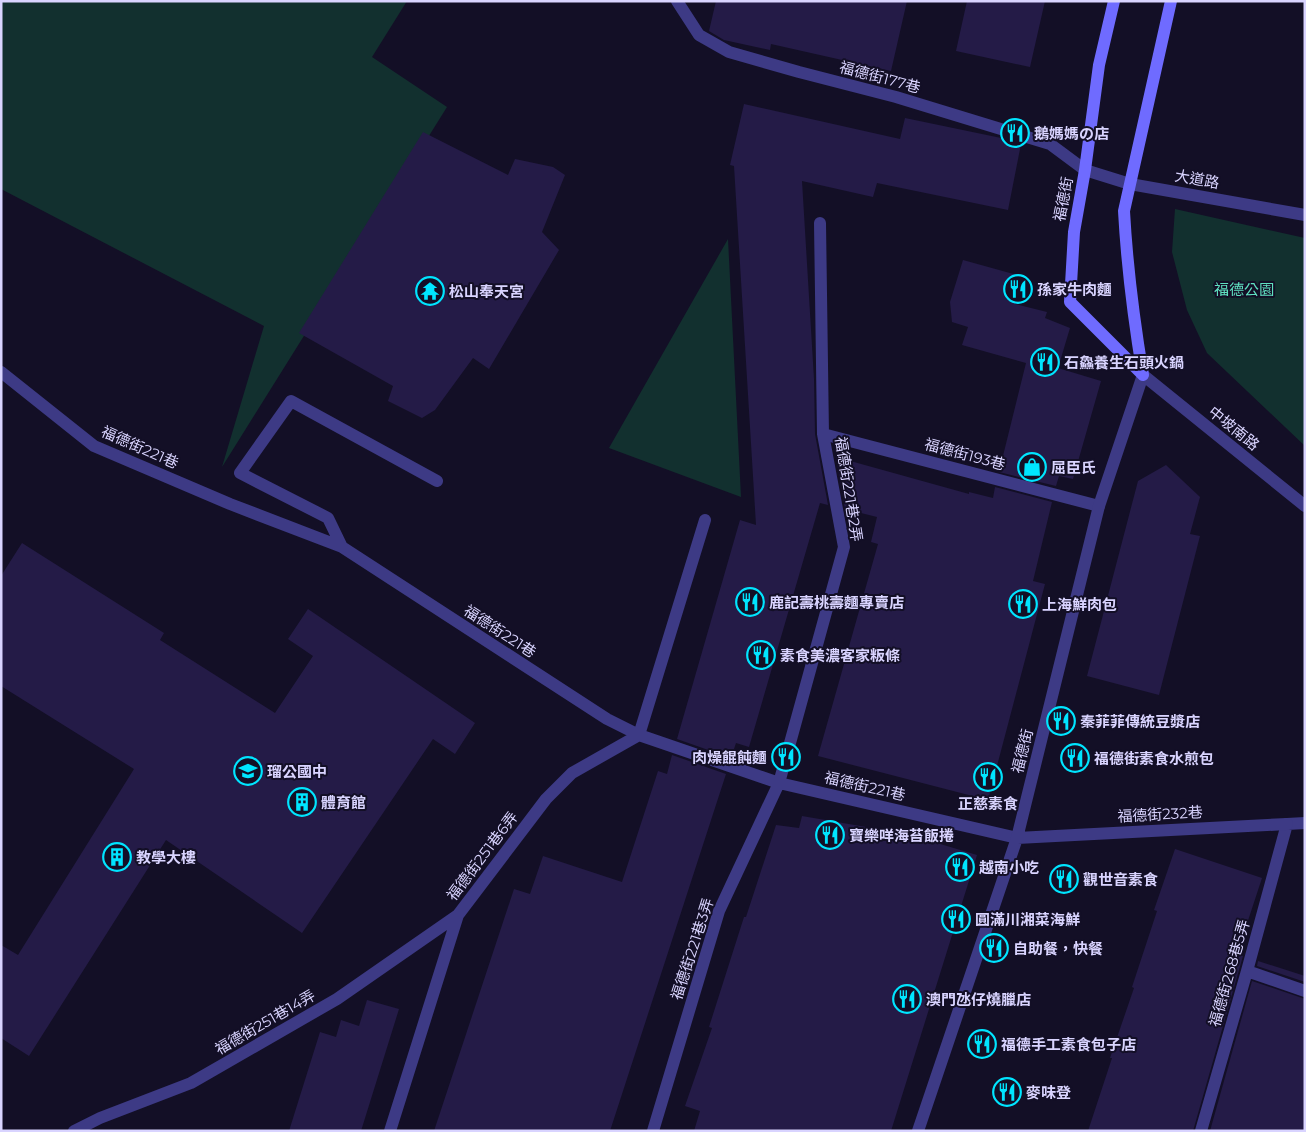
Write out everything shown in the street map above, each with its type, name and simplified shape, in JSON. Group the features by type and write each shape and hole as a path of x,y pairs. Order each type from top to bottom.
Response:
{"street":[{"name":"福德街177巷","path":"677,1 699,35 729,52 896,97 1050,144 1085,170"},
{"name":"福德街","path":"1114,1 1099,65 1085,170 1074,232 1070,302 1142,375"},
{"name":"福德街","path":"918,1131 1017,838 1099,506 1142,375 1133,320 1124,210 1171,1"},
{"name":"大道路","path":"1085,170 1130,184 1305,215"},
{"name":"福德街221巷2弄","path":"778,783 844,547 823,434 820,223"},
{"name":"福德街221巷","path":"1,372 94,446 230,504 342,547 607,719 639,735 778,783 1017,838"},
{"name":"中坡南路","path":"1142,375 1305,506"},
{"path":"342,547 328,518 240,473 291,401 437,481"},
{"name":"福德街193巷","path":"823,434 1099,506"},
{"path":"639,735 705,520"},
{"name":"福德街251巷6弄","path":"390,1131 458,914 546,799 572,773 639,735"},
{"name":"福德街221巷3弄","path":"653,1131 719,911 778,783"},
{"name":"福德街232巷","path":"1017,838 1305,823"},
{"name":"福德街268巷5弄","path":"1201,1131 1287,824"},
{"name":"福德街251巷14弄","path":"74,1131 100,1118 191,1083 337,999 458,914"},
{"path":"1247,972 1305,990"},
{"path":"98,1131 100,1118"}],"green space":[{"path":"1,1 407,1 372,57 447,107 222,467 264,326 1,189"},
{"name":"福德公園","path":"1175,209 1305,238 1305,446 1207,353 1187,310 1172,252"},
{"path":"728,239 741,497 609,448"}],"building":[{"path":"716,1 907,1 891,71 771,44 770,50 724,40 709,31"},
{"path":"967,1 1045,1 1030,67 956,51"},
{"path":"744,104 900,139 905,118 1006,139 1021,144 1008,210 877,183 873,197 802,181 814,379 815,434 828,505 820,503 749,747 736,743 731,758 677,739 740,520 756,525 734,166 730,165"},
{"name":"松山奉天宮","path":"423,132 508,175 515,159 553,167 565,175 542,232 559,250 489,369 473,358 435,410 422,418 388,401 393,386 299,333"},
{"path":"963,260 1024,277 1015,304 1047,312 1045,318 1070,328 1058,368 1101,381 1073,479 1059,476 1056,486 999,472 1026,363 962,345 968,327 952,322 950,302"},
{"path":"836,457 969,494 969,492 993,498 995,487 1052,502 1033,581 1045,584 988,800 818,756 878,544 871,542 877,517 845,509"},
{"path":"1166,465 1200,497 1190,534 1200,536 1159,695 1087,676 1138,481"},
{"path":"22,543 164,633 160,640 275,713 313,656 288,639 308,609 475,723 455,754 433,739 302,933 166,840 29,1056 1,1038 1,945 18,955 134,769 1,686 1,576"},
{"path":"672,755 726,774 610,1131 434,1131 514,889 530,894 543,856 622,882 658,771 667,774"},
{"path":"802,816 907,834 977,855 891,1131 694,1131 700,1111 685,1106 712,1028 709,1027 744,917 746,917 776,825 799,828"},
{"path":"1175,849 1262,878 1237,954 1243,956 1193,1131 1088,1131 1157,911 1154,910"},
{"path":"1258,961 1305,976 1305,982 1257,966"},
{"path":"1252,981 1305,999 1305,1131 1210,1131"},
{"path":"367,1000 399,1009 361,1131 289,1131 320,1032 336,1037 341,1020 359,1026"}],"place":[{"name":"鵝媽媽の店","path":"1015,133"},
{"name":"孫家牛肉麵","path":"1018,289"},
{"name":"松山奉天宮","path":"430,291"},
{"name":"石鱻養生石頭火鍋","path":"1045,362"},
{"name":"屈臣氏","path":"1032,467"},
{"name":"鹿記壽桃壽麵專賣店","path":"750,602"},
{"name":"上海鮮肉包","path":"1023,604"},
{"name":"素食美濃客家粄條","path":"761,655"},
{"name":"秦菲菲傳統豆漿店","path":"1061,721"},
{"name":"肉燥餛飩麵","path":"786,757"},
{"name":"福德街素食水煎包","path":"1075,758"},
{"name":"瑠公國中","path":"248,771"},
{"name":"正慈素食","path":"988,777"},
{"name":"體育館","path":"302,802"},
{"name":"寶樂咩海苔飯捲","path":"830,835"},
{"name":"教學大樓","path":"117,857"},
{"name":"越南小吃","path":"960,867"},
{"name":"觀世音素食","path":"1064,879"},
{"name":"圓滿川湘菜海鮮","path":"956,919"},
{"name":"自助餐，快餐","path":"994,948"},
{"name":"澳門氹仔燒臘店","path":"907,999"},
{"name":"福德手工素食包子店","path":"982,1044"},
{"name":"麥味登","path":"1007,1092"}]}
